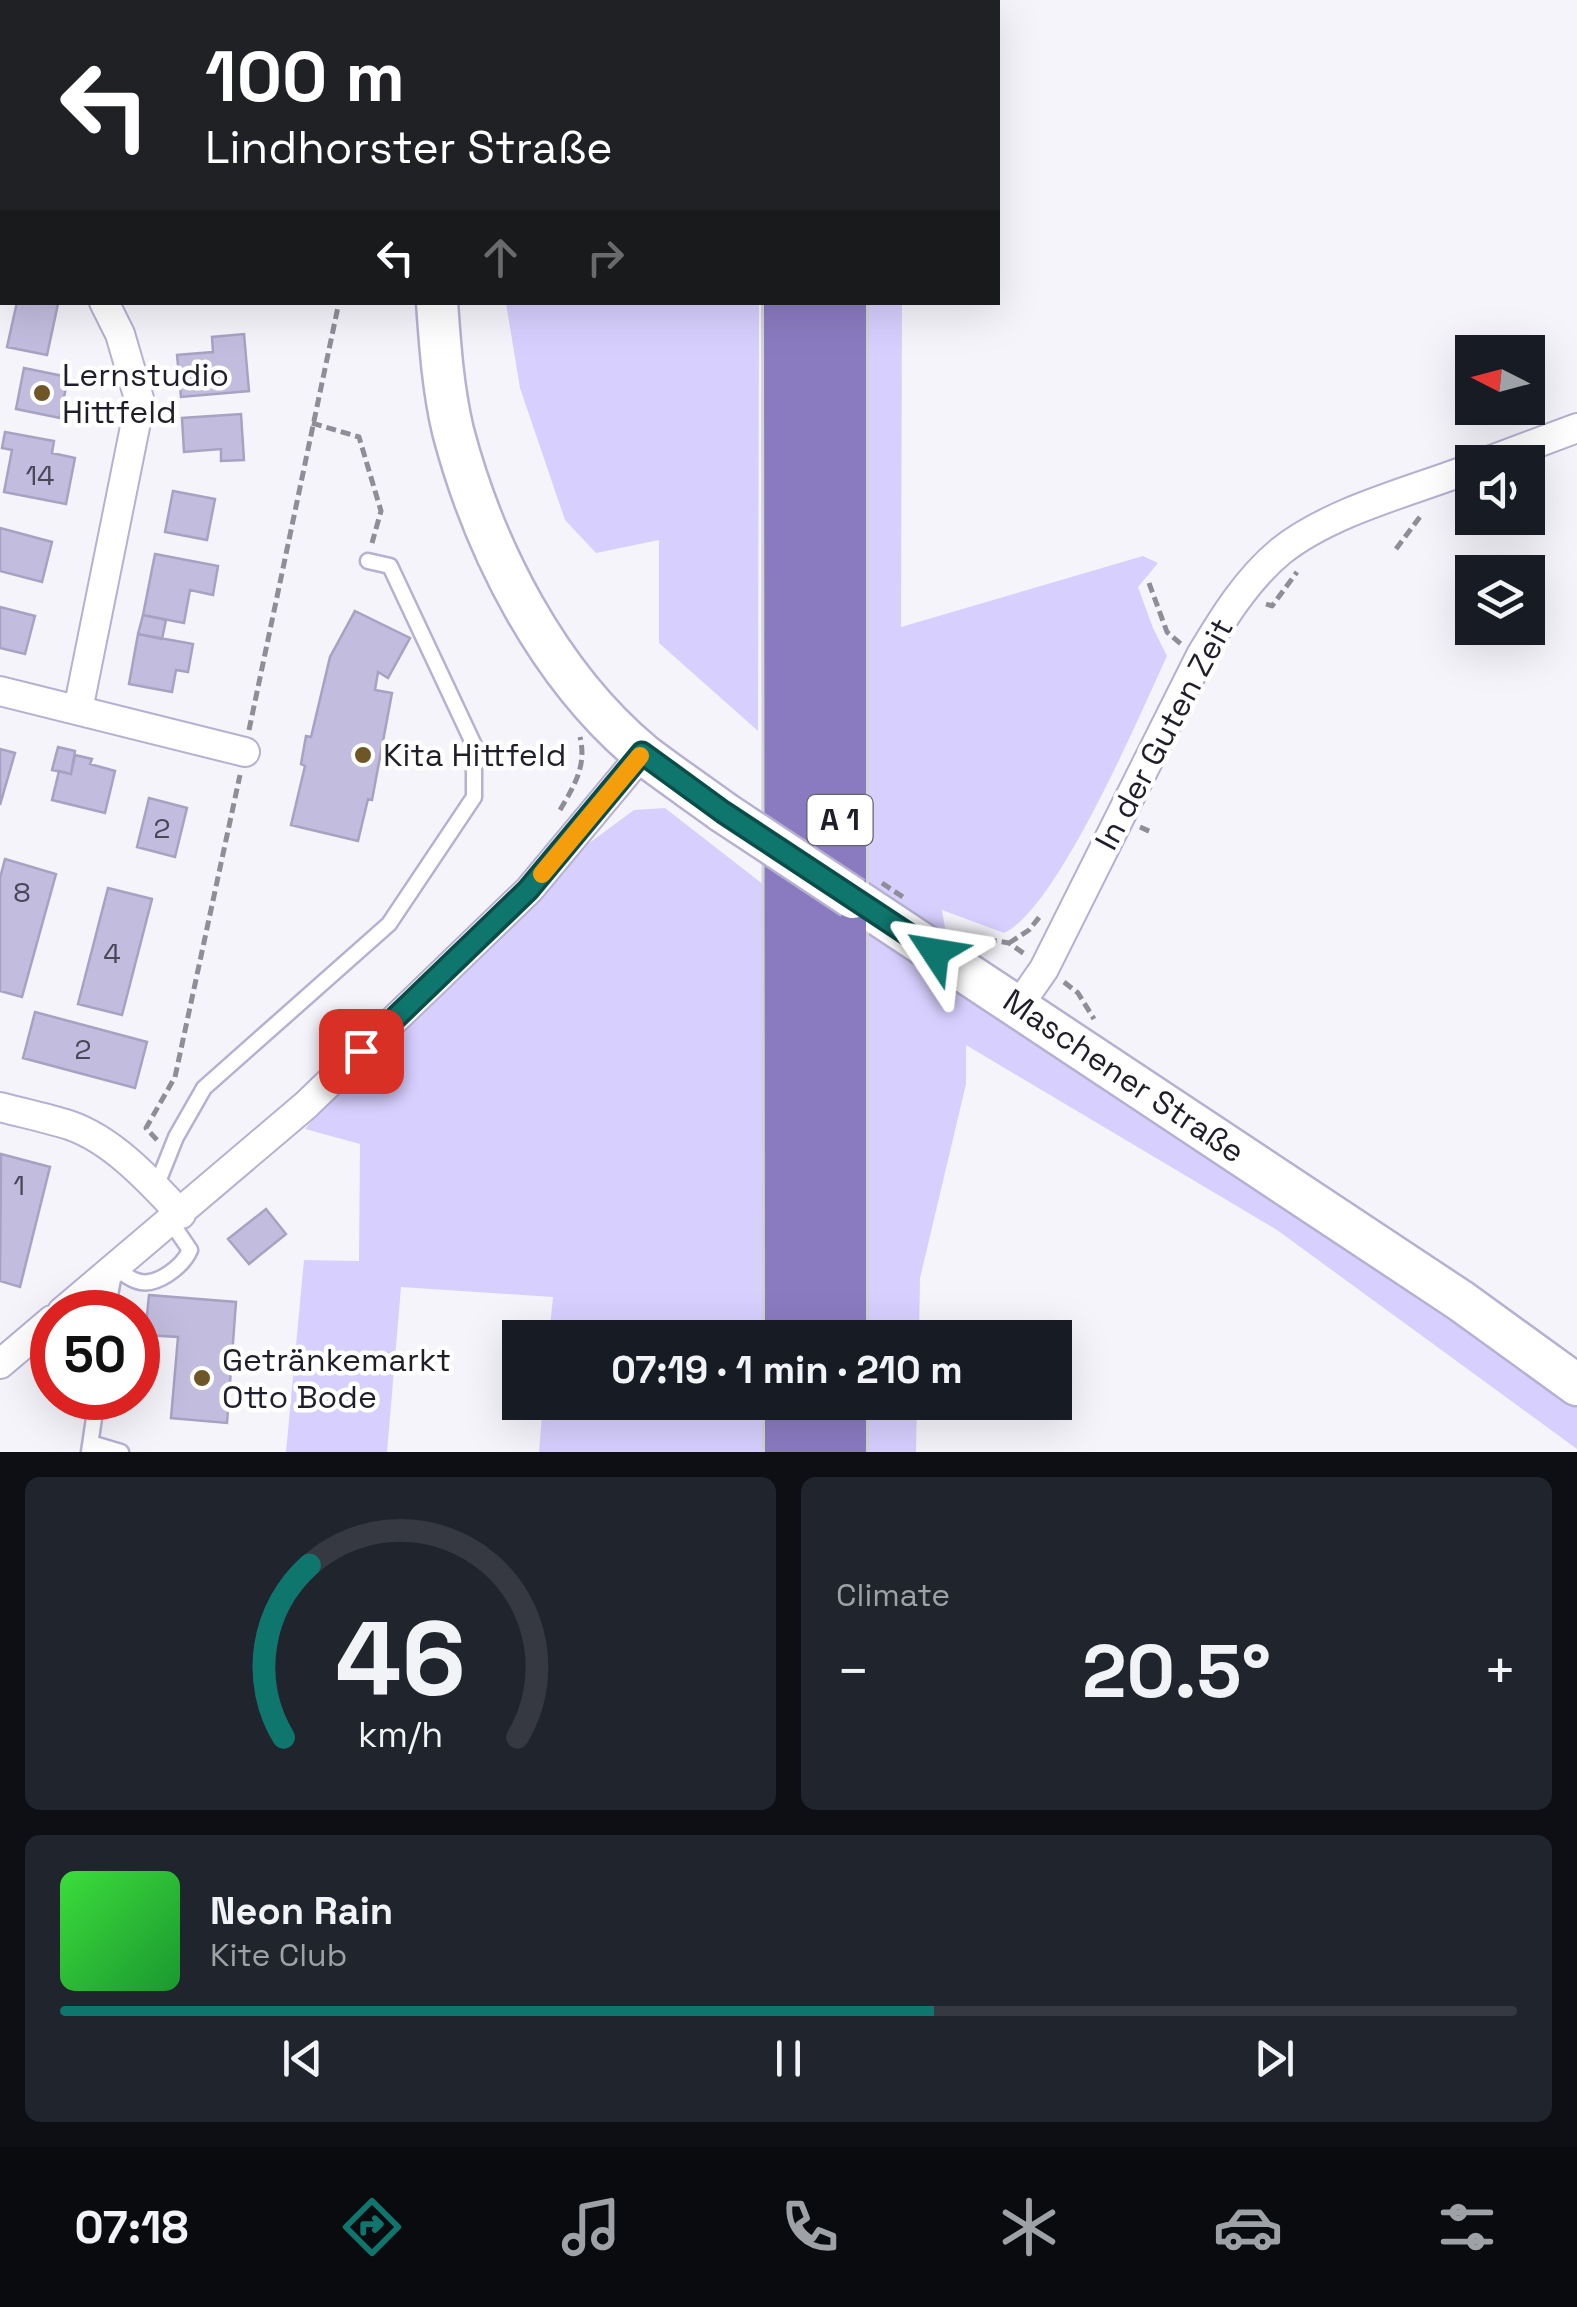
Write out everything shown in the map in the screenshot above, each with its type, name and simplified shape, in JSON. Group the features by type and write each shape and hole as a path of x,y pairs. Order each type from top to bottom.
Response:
{"highway":[{"name":"A 1","path":"790,305 791,1320"},
{"name":"A 1","path":"840,305 840,1320"},
{"path":"791,1420 791,1452"},
{"path":"840,1420 840,1452"}],"main road":[{"name":"Maschener Straße","path":"437,305 441,362 453,429 492,541 555,654 603,715 642,753 723,812 1462,1301 1577,1385"}],"street":[{"path":"78,710 140,402 120,334 106,305"},
{"path":"1532,445 1577,428"},
{"name":"In der Guten Zeit","path":"1019,1005 1044,969 1224,615 1284,549 1343,517 1455,474"},
{"path":"0,691 245,752"},
{"path":"88,1290 306,1105 528,890 642,753"},
{"path":"0,1107 85,1133 123,1158 156,1187 176,1218"},
{"path":"0,1364 30,1339"}],"lane":[{"path":"156,1187 176,1136 204,1088 389,924 474,797 474,745 390,566 368,560"},
{"path":"111,1290 115,1268 138,1282 152,1282 186,1259 190,1250 176,1218"},
{"path":"93,1420 90,1447 121,1452"}],"path":[{"path":"312,423 358,438 381,511 368,560"},
{"path":"1396,548 1422,515 1422,487"},
{"path":"1149,583 1166,632 1201,656"}],"shaded area":[{"path":"506,305 759,305 758,731 659,643 659,540 596,553 565,520 520,388"},
{"path":"863,305 902,305 901,627 1143,556 1158,563 1138,587 1167,656 1118,763 1072,850 1025,916 1004,933 942,910 955,987 1577,1400 1577,1449 1277,1230 966,1045 966,1084 920,1278 919,1320 867,1320"},
{"path":"665,808 764,885 763,1320 551,1320 553,1297 401,1287 387,1452 286,1452 304,1260 359,1261 360,1144 305,1129 331,1096 577,852 634,810"},
{"path":"542,1420 762,1420 762,1452 539,1452"},
{"path":"868,1420 917,1420 916,1452 868,1452"}],"building":[{"path":"16,305 58,305 47,355 7,347"},
{"path":"244,334 249,391 181,397 177,355 213,352 212,337"},
{"name":"Lernstudio Hittfeld","path":"24,368 68,377 60,418 16,409"},
{"path":"241,414 244,460 221,461 221,449 184,452 182,418"},
{"path":"5,432 54,441 52,453 75,458 66,504 4,492 12,450 2,448"},
{"path":"173,491 215,499 207,540 165,532"},
{"path":"0,528 52,542 42,582 0,571"},
{"path":"155,554 218,566 213,595 190,590 184,623 143,615"},
{"path":"0,607 35,616 25,654 0,648"},
{"name":"Kita Hittfeld","path":"355,611 410,638 388,678 378,672 375,690 392,693 372,800 368,799 358,841 291,825 305,766 301,764 306,736 311,737 330,657"},
{"path":"143,615 166,620 162,639 138,634"},
{"path":"138,634 193,644 188,672 176,670 172,692 129,684"},
{"path":"58,747 75,751 71,774 52,770"},
{"path":"0,749 15,753 0,805"},
{"path":"75,755 115,771 105,813 52,800 59,771 71,774"},
{"path":"149,798 187,808 175,857 137,847"},
{"path":"5,859 56,874 22,997 0,991 0,878"},
{"path":"108,888 152,899 122,1015 78,1004"},
{"path":"35,1012 147,1042 135,1088 23,1058"},
{"path":"1,1154 50,1167 20,1287 0,1281"},
{"path":"266,1209 286,1234 249,1264 228,1239"},
{"name":"Getränkemarkt Otto Bode","path":"160,1296 236,1302 227,1423 171,1418 178,1337 160,1336"}],"slow traffic":[{"path":"542,874 640,756"}],"place":[{"name":"Lernstudio Hittfeld","path":"42,393"},
{"name":"Kita Hittfeld","path":"363,755"},
{"name":"Getränkemarkt Otto Bode","path":"202,1378"}],"route":[{"path":"361,1051 528,890 642,753 723,812 935,952"}]}
